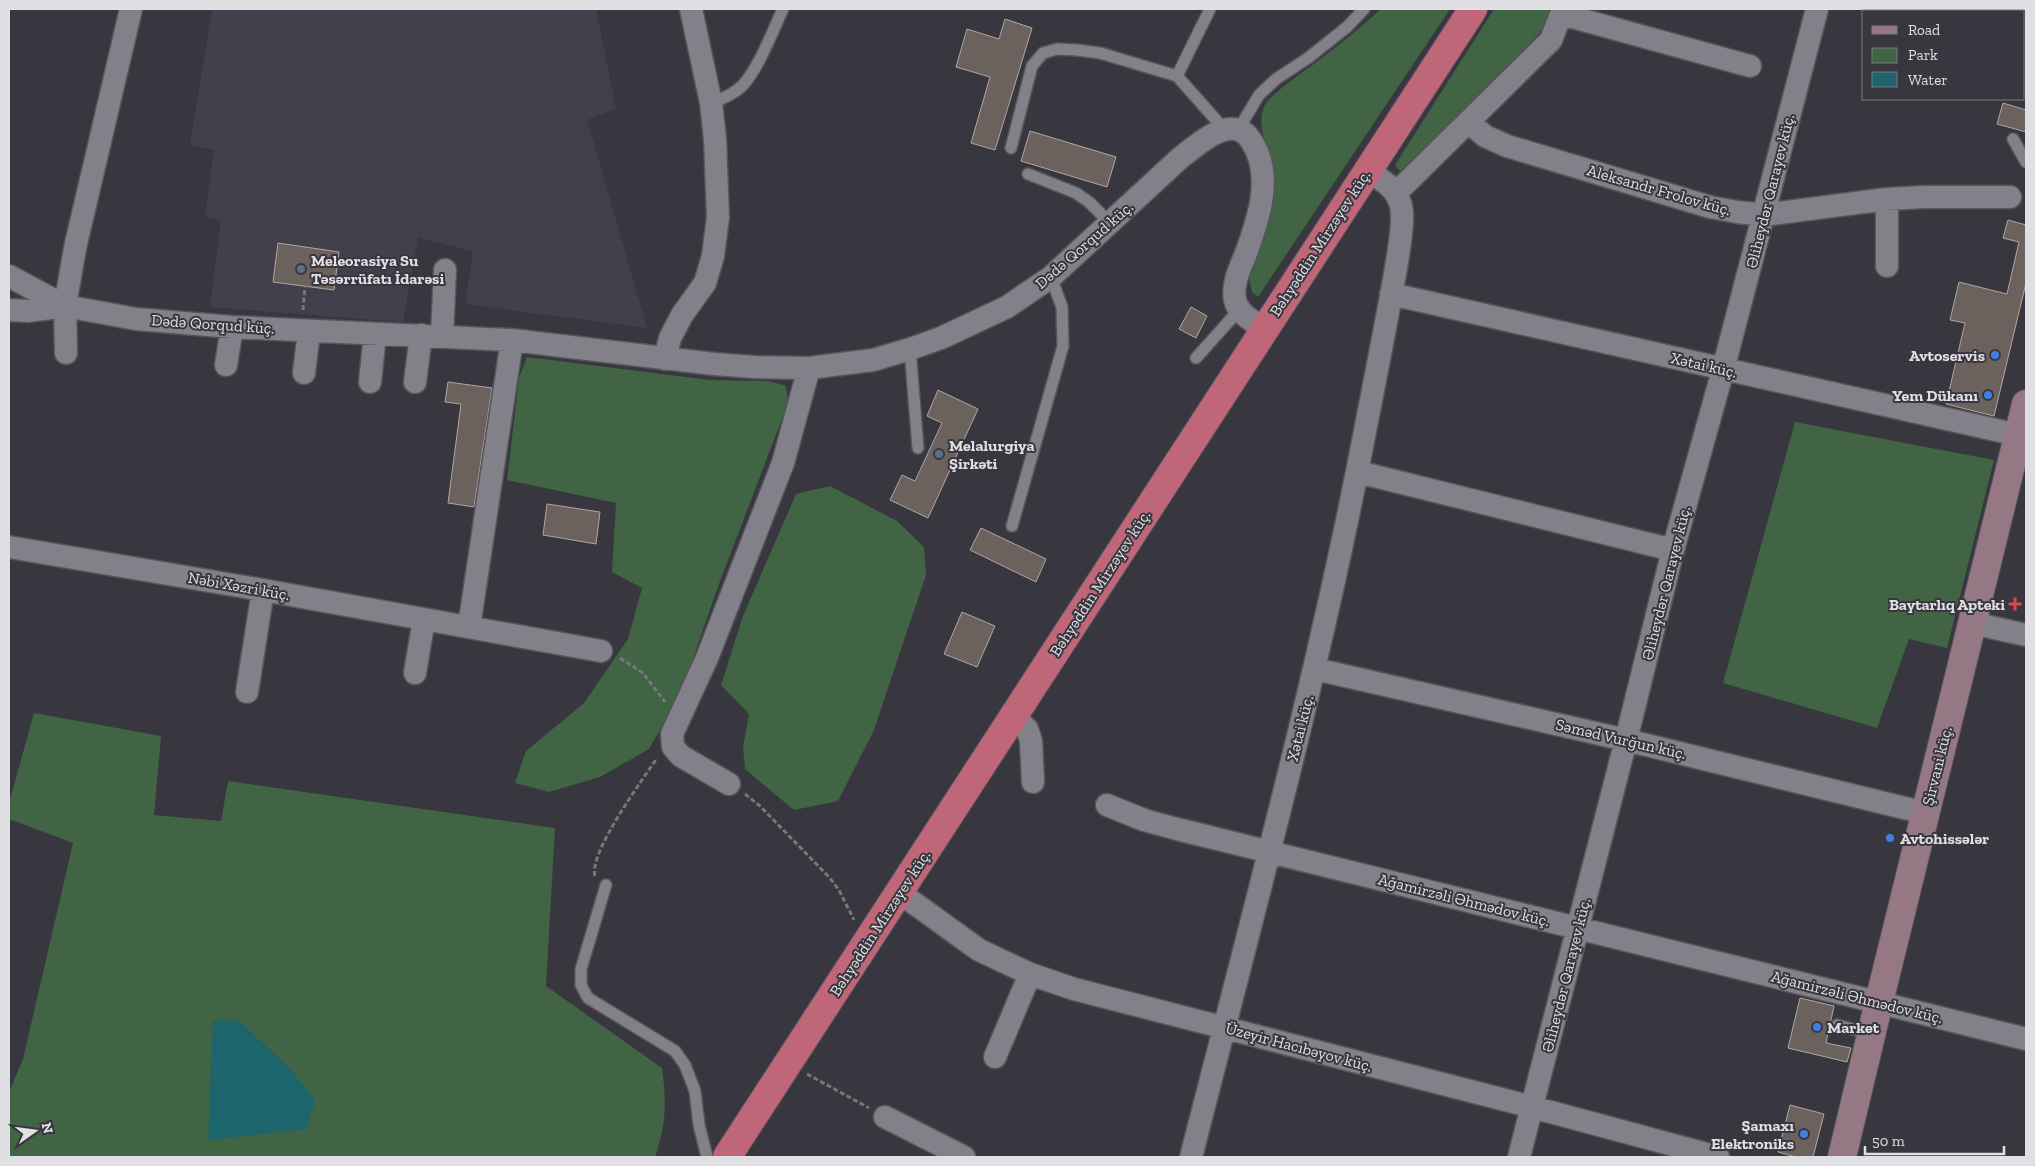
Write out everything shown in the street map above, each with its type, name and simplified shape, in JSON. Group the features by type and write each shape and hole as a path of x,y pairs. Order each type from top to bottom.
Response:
{"highway":[{"name":"Bəhyəddin Mirzəyev küç.","path":"727,1157 1473,9"}],"main road":[{"name":"Şirvani küç.","path":"1842,1157 2026,404"}],"street":[{"path":"66,353 65,306 74,248 131,9"},
{"path":"665,359 670,338 682,315 705,283 713,256 718,217 715,139 711,104 691,9"},
{"name":"Əliheydər Qarayev küç.","path":"1519,1157 1673,550 1724,370 1817,9"},
{"path":"1368,171 1389,185 1396,193 1551,40 1562,12 1750,66"},
{"name":"Aleksandr Frolov küç.","path":"1468,122 1485,136 1507,146 1710,207 1738,212 1764,215 1887,199 2010,197"},
{"path":"1231,130 1247,135 1255,146 1260,158 1263,180 1261,205 1236,279 1235,299 1239,310 1264,329"},
{"name":"Dədə Qorqud küç.","path":"65,306 136,319 232,327 512,340 596,348 665,359 754,367 809,368 873,360 941,338 1007,307 1051,277 1179,159 1201,142 1231,130"},
{"name":"Xətai küç.","path":"1192,1157 1315,669 1358,472 1402,228 1400,201 1396,193"},
{"path":"1887,199 1887,266"},
{"path":"415,382 432,336 445,270"},
{"path":"9,276 65,306"},
{"name":"Xətai küç.","path":"1391,294 2018,435"},
{"path":"9,310 28,311 65,306"},
{"path":"226,365 232,327"},
{"path":"304,373 308,331"},
{"path":"370,382 375,334"},
{"path":"469,627 512,340"},
{"path":"729,784 681,756 673,747 672,734 708,658 783,464 809,368"},
{"path":"1358,472 1673,550"},
{"name":"Nəbi Xəzri küç.","path":"9,547 600,650"},
{"path":"248,692 263,590"},
{"path":"415,673 424,619"},
{"path":"1972,623 2026,635"},
{"name":"Səməd Vurğun küç.","path":"1315,669 1626,740 1926,813"},
{"path":"1014,717 1027,729 1031,741 1032,782"},
{"name":"Ağamirzəli Əhmədov küç.","path":"1107,805 1144,820 1168,827 2026,1039"},
{"name":"Üzeyir Hacıbəyov küç.","path":"900,892 979,950 1030,974 1074,989 1718,1157"},
{"path":"995,1057 1030,974"},
{"path":"885,1116 964,1157"}],"lane":[{"path":"711,104 729,96 742,86 752,73 783,9"},
{"path":"1177,76 1210,9"},
{"path":"1011,148 1032,66 1043,53 1057,50 1100,53 1177,76 1231,130 1276,78 1308,58 1332,39 1364,9"},
{"path":"2013,139 2026,162"},
{"path":"1028,174 1076,193 1089,202 1110,223"},
{"path":"1012,526 1063,346 1062,307 1051,277"},
{"path":"1196,358 1239,310"},
{"path":"910,349 918,448"},
{"path":"605,888 581,969 581,985 588,998 675,1051 686,1065 695,1091 699,1125 707,1157"},
{"path":"1837,1025 1871,1034"}],"path":[{"path":"600,650 625,660 643,673 679,720"},
{"path":"605,888 597,883 594,872 600,850 660,754 673,747"},
{"path":"729,784 760,806 829,877 839,890 854,921 872,934"},
{"path":"788,1063 885,1116"}],"shaded area":[{"path":"212,9 596,9 616,109 587,120 647,328 465,304 473,252 418,237 403,322 210,307 221,220 205,217 214,150 190,145"}],"green space":[{"path":"1381,9 1450,9 1258,297 1252,292 1249,279 1268,154 1261,123 1265,105 1281,88 1357,30"},
{"path":"1494,9 1550,9 1544,28 1405,177 1395,165"},
{"path":"527,357 710,380 769,381 786,386 788,403 719,584 681,693 649,749 600,777 549,792 515,783 526,751 584,703 628,639 642,588 612,572 616,503 507,480 519,378"},
{"path":"1795,422 1994,460 1947,648 1909,639 1877,728 1723,683"},
{"path":"830,486 897,521 924,547 926,575 874,730 838,801 794,810 745,769 743,747 749,714 721,685 743,616 796,494"},
{"path":"34,713 161,736 154,815 221,821 228,781 555,828 546,986 662,1068 665,1092 664,1113 655,1157 9,1157 9,1092 23,1059 73,843 9,819 9,803"}],"water":[{"path":"239,1020 292,1071 315,1100 307,1129 208,1140 213,1021"}],"building":[{"path":"1005,19 1032,28 995,150 971,143 990,77 956,67 967,29 999,39"},
{"path":"2003,103 2026,110 2026,132 1997,124"},
{"path":"1030,131 1116,157 1107,187 1021,161"},
{"path":"2008,220 2026,225 2026,283 1994,416 1946,404 1965,323 1950,320 1959,282 2007,294 2019,242 2003,238"},
{"path":"278,243 339,252 334,290 273,282"},
{"path":"1191,307 1207,316 1196,338 1179,329"},
{"path":"448,382 492,388 474,507 448,503 461,404 445,402"},
{"path":"938,390 978,409 928,518 890,500 902,475 915,481 942,423 927,416"},
{"path":"547,504 600,512 596,544 543,535"},
{"path":"981,528 1046,559 1036,582 970,550"},
{"path":"962,612 995,626 977,667 944,654"},
{"path":"1800,998 1834,1006 1826,1043 1851,1048 1847,1062 1788,1048"},
{"path":"1790,1105 1824,1114 1813,1157 1796,1157 1778,1152"}],"place":[{"name":"Meleorasiya Su Təsərrüfatı İdarəsi","path":"301,269"},
{"name":"Avtoservis","path":"1995,355"},
{"name":"Yem Dükanı","path":"1988,395"},
{"name":"Melalurgiya Şirkəti","path":"939,454"},
{"name":"Baytarlıq Apteki","path":"2015,604"},
{"name":"Avtohissələr","path":"1890,838"},
{"name":"Market","path":"1817,1027"},
{"name":"Şamaxı Elektroniks","path":"1804,1134"}]}
